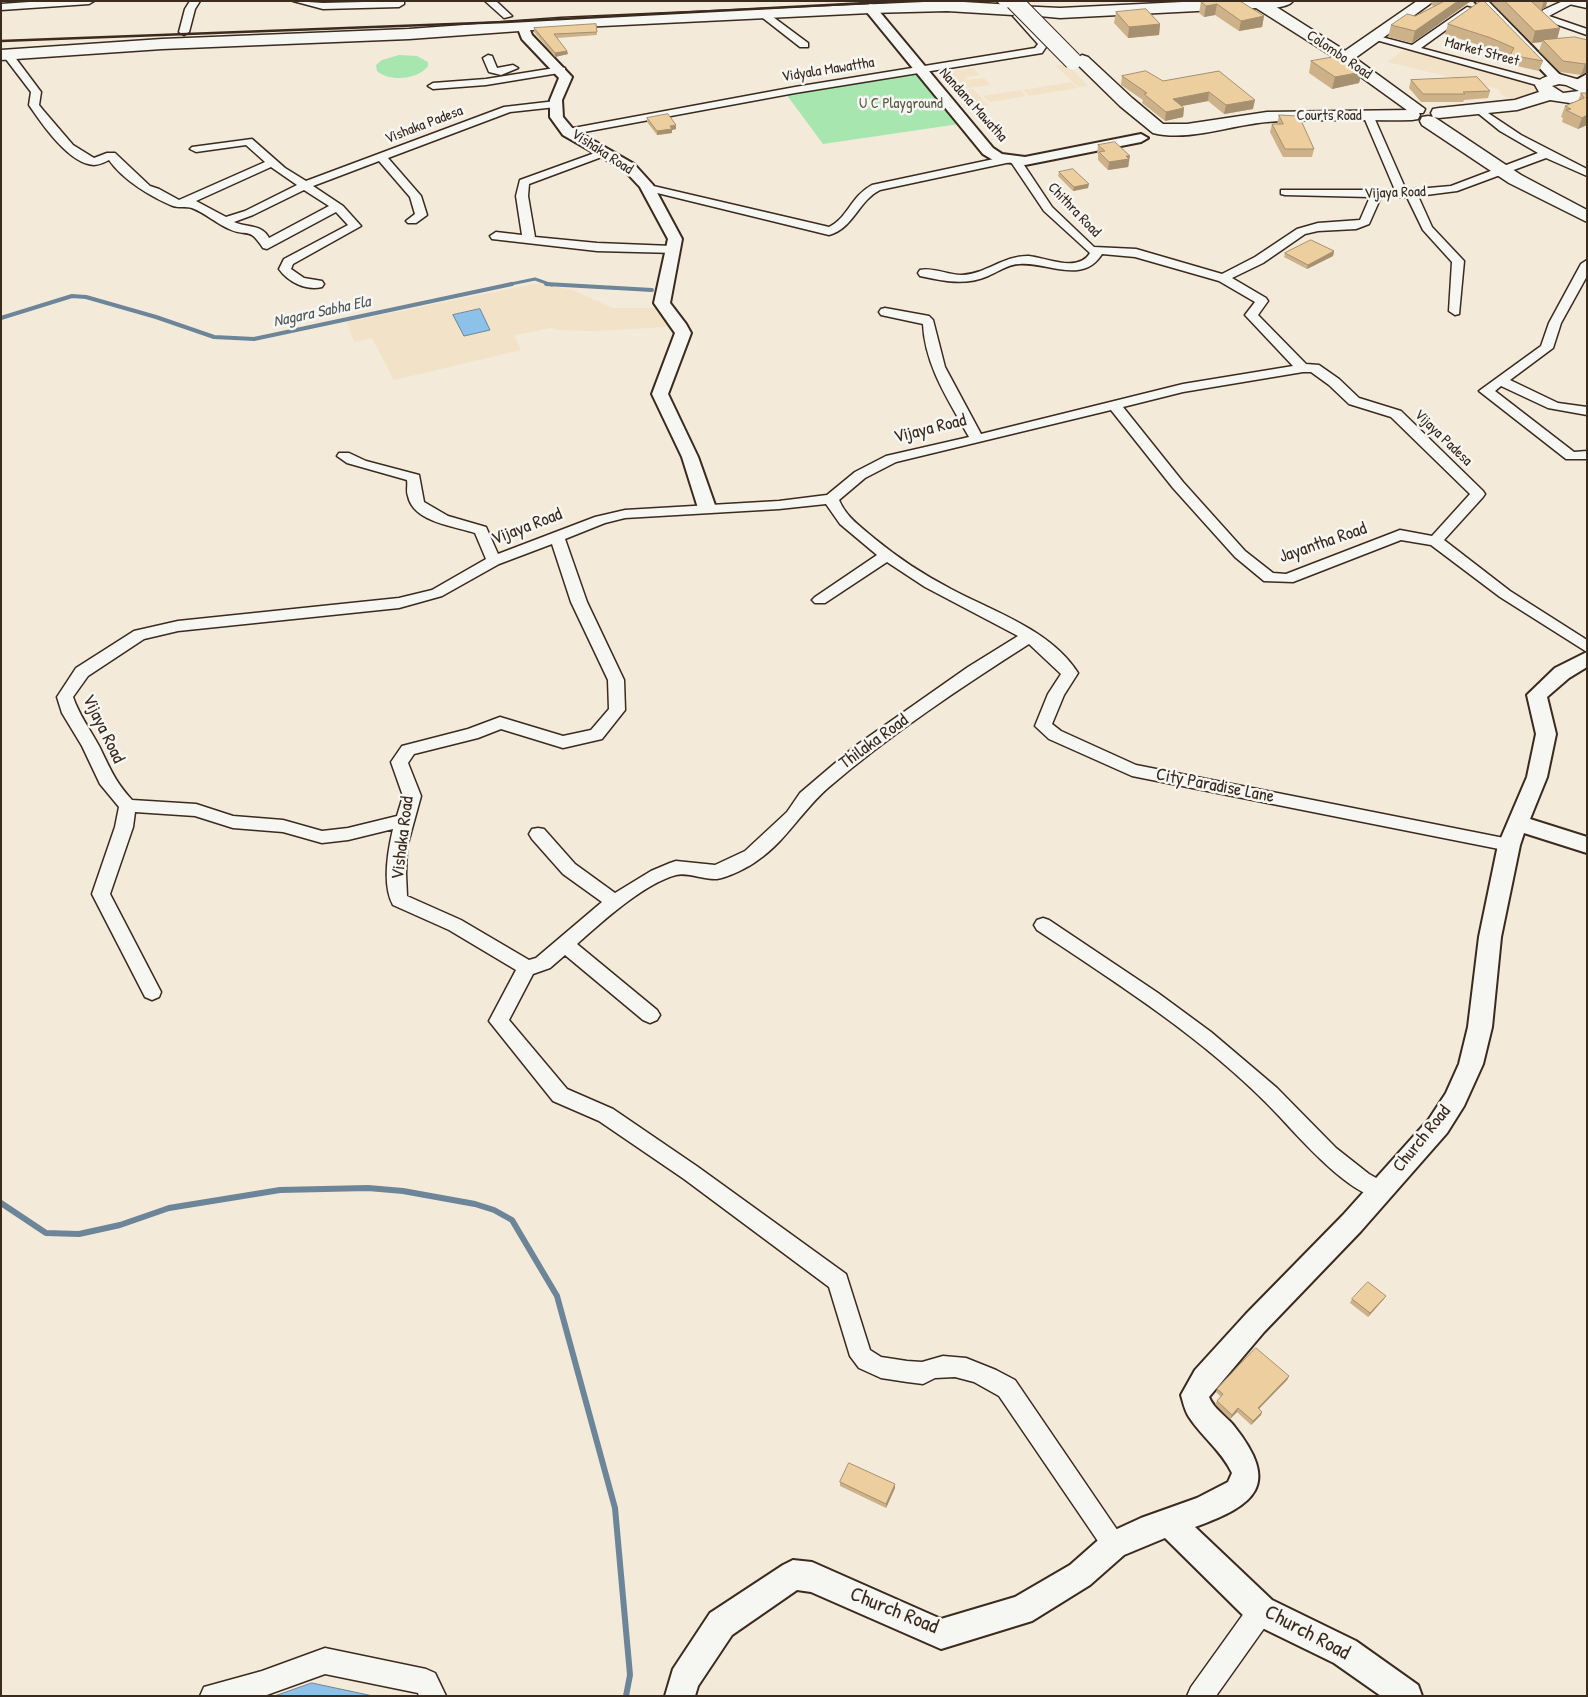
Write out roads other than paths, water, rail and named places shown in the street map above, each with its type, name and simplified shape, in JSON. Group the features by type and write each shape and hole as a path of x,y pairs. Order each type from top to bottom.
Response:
{"main road":[{"path":"1032,1 1044,13"},
{"path":"4,54 181,43 409,34 523,26 870,8 1014,3 1044,13 1098,12 1286,1"},
{"path":"1345,58 1427,1"},
{"path":"1573,1 1587,3"},
{"path":"1014,3 1084,67 1164,133"},
{"name":"Colombo Road","path":"1259,3 1345,58 1505,169 1587,217"},
{"path":"1084,67 1140,135"},
{"path":"1551,86 1584,91"},
{"name":"Courts Road","path":"1140,135 1149,128 1164,133 1253,118 1427,115 1479,110 1517,105 1551,86"},
{"name":"Colombo Road","path":"1505,169 1587,210"}],"street":[{"path":"1,7 30,3 89,1"},
{"path":"184,32 190,9 195,1"},
{"path":"298,1 323,6 399,3"},
{"path":"490,1 507,16"},
{"path":"1573,1 1553,7 1546,12 1544,17 1584,36"},
{"path":"1481,2 1526,48 1551,86"},
{"name":"Market Street","path":"1413,49 1481,2"},
{"name":"Vidyala Mawattha","path":"568,132 795,90 1038,51 1043,44 1014,3"},
{"name":"Nandana Mawatha","path":"870,8 988,150 998,157 1012,160 1140,135"},
{"path":"762,13 804,45"},
{"path":"523,26 539,61"},
{"name":"Market Street","path":"1374,38 1551,86"},
{"path":"1526,48 1544,47"},
{"path":"4,54 36,92 34,104 47,124 73,150 92,162 111,154 116,162 146,189 155,191 177,203 194,204 237,228 254,230 262,235 267,245 337,207"},
{"path":"488,58 493,70 501,72 539,61 561,70 566,80 556,104"},
{"path":"433,86 486,82 561,70"},
{"name":"Vishaka Road","path":"556,104 557,117 568,132 629,167 649,188 676,239 672,250 662,303 681,327 683,333 660,394 690,457 707,508"},
{"name":"Vishaka Padesa","path":"224,222 249,213 305,185 508,109 556,104"},
{"path":"1479,110 1520,141 1587,173"},
{"path":"1368,116 1406,194 1427,228 1458,261 1455,311"},
{"path":"196,149 245,140 281,170 337,207 355,226 288,262 285,269 289,275 306,283 318,284"},
{"path":"529,239 522,196 524,182 603,153"},
{"name":"Vijaya Road","path":"1285,192 1406,194 1453,189 1471,184 1546,154"},
{"path":"381,157 400,180 407,184 416,199 422,215 412,221"},
{"path":"649,188 829,231 836,230 841,226 862,195 876,187 1012,160"},
{"name":"Chithra Road","path":"1012,160 1048,209 1091,250 1097,252"},
{"path":"183,203 273,162"},
{"path":"1223,278 1259,260 1301,230 1318,227 1356,226 1365,222 1377,194"},
{"path":"496,236 597,247 672,250"},
{"path":"924,273 961,278 974,277 1008,262 1022,259 1048,265 1088,265 1095,259 1097,252 1136,253 1223,278 1262,301 1251,315 1304,368"},
{"path":"1587,264 1555,324 1547,348 1486,391 1571,456 1587,455"},
{"path":"885,312 925,319 929,323 928,338 933,355 976,438"},
{"name":"Vijaya Road","path":"128,806 108,784 90,746 70,713 65,697 82,672 139,635 178,626 287,612 399,603 437,594 494,560 600,520 625,514 744,507 831,499 860,475 891,458 1183,388 1304,368"},
{"name":"Vijaya Padesa","path":"1304,368 1314,368 1334,382 1354,401 1396,414 1478,494 1436,541"},
{"path":"1500,381 1559,408 1574,412 1587,411"},
{"name":"Jayantha Road","path":"1114,405 1178,485 1240,554 1269,578 1288,579 1400,536 1436,541 1505,594 1587,647"},
{"path":"344,456 357,464 398,472 414,478 416,483 415,497 420,508 435,516 481,530 494,560"},
{"path":"831,499 837,513 888,555 930,584 1028,637"},
{"name":"Vishaka Road","path":"527,968 455,925 399,900 396,886 398,866 405,820 412,796 399,762 408,750 472,734 500,723 564,742 596,735 617,710 616,680 579,602 558,536"},
{"path":"820,600 888,555"},
{"name":"City Paradise Lane","path":"1028,637 1059,659 1070,673 1056,694 1043,726 1055,735 1132,770 1513,834"},
{"name":"Thilaka Road","path":"527,968 543,963 614,902 676,868 717,872 751,856 767,843 793,816 806,797 860,751 974,671 1028,637"},
{"name":"Church Road","path":"680,1696 684,1680 721,1624 793,1575 812,1577 941,1634 1021,1610 1080,1575 1114,1545 1202,1510 1238,1492 1244,1482 1246,1472 1238,1455 1224,1435 1206,1419 1199,1408 1195,1395 1205,1379 1255,1323 1352,1223 1438,1126 1455,1099 1471,1064 1480,1027 1490,937 1513,834 1537,777 1546,734 1536,695 1562,673 1587,658"},
{"path":"152,992 101,894 124,827 128,806 173,807 196,810 233,822 283,826 322,837 348,834 405,820"},
{"path":"538,834 569,869 614,902"},
{"path":"1513,834 1587,845"},
{"path":"1043,925 1157,1002 1255,1080 1329,1155 1347,1170 1380,1190"},
{"path":"565,945 650,1015"},
{"path":"527,968 499,1020 560,1095 606,1115 691,1173 838,1281 861,1356 866,1360 894,1370 923,1372 930,1368 945,1365 989,1376 1007,1388 1114,1545"},
{"name":"Church Road","path":"1169,1522 1261,1611 1286,1625 1345,1652 1407,1696"},
{"path":"1200,1696 1261,1611"},
{"path":"213,1696 262,1684 325,1661 426,1682 433,1696"}],"water":[{"path":"480,309 490,330 464,336 453,315"},
{"path":"312,1683 373,1696 275,1696"}],"waterway":[{"name":"Nagara Sabha Ela","path":"506,285 535,279 550,284"},
{"name":"Nagara Sabha Ela","path":"1,318 72,296 86,297 156,317 214,337 254,339 512,284"},
{"name":"Nagara Sabha Ela","path":"550,284 652,290"},
{"path":"1,1203 46,1233 79,1234 120,1225 169,1208 280,1190 368,1188 403,1191 475,1204 494,1210 512,1220 557,1296 615,1508 630,1675 626,1696"}],"railway":[{"path":"1,41 505,22 904,1"}],"park label":[{"name":"U C Playground","path":"901,104"}]}
